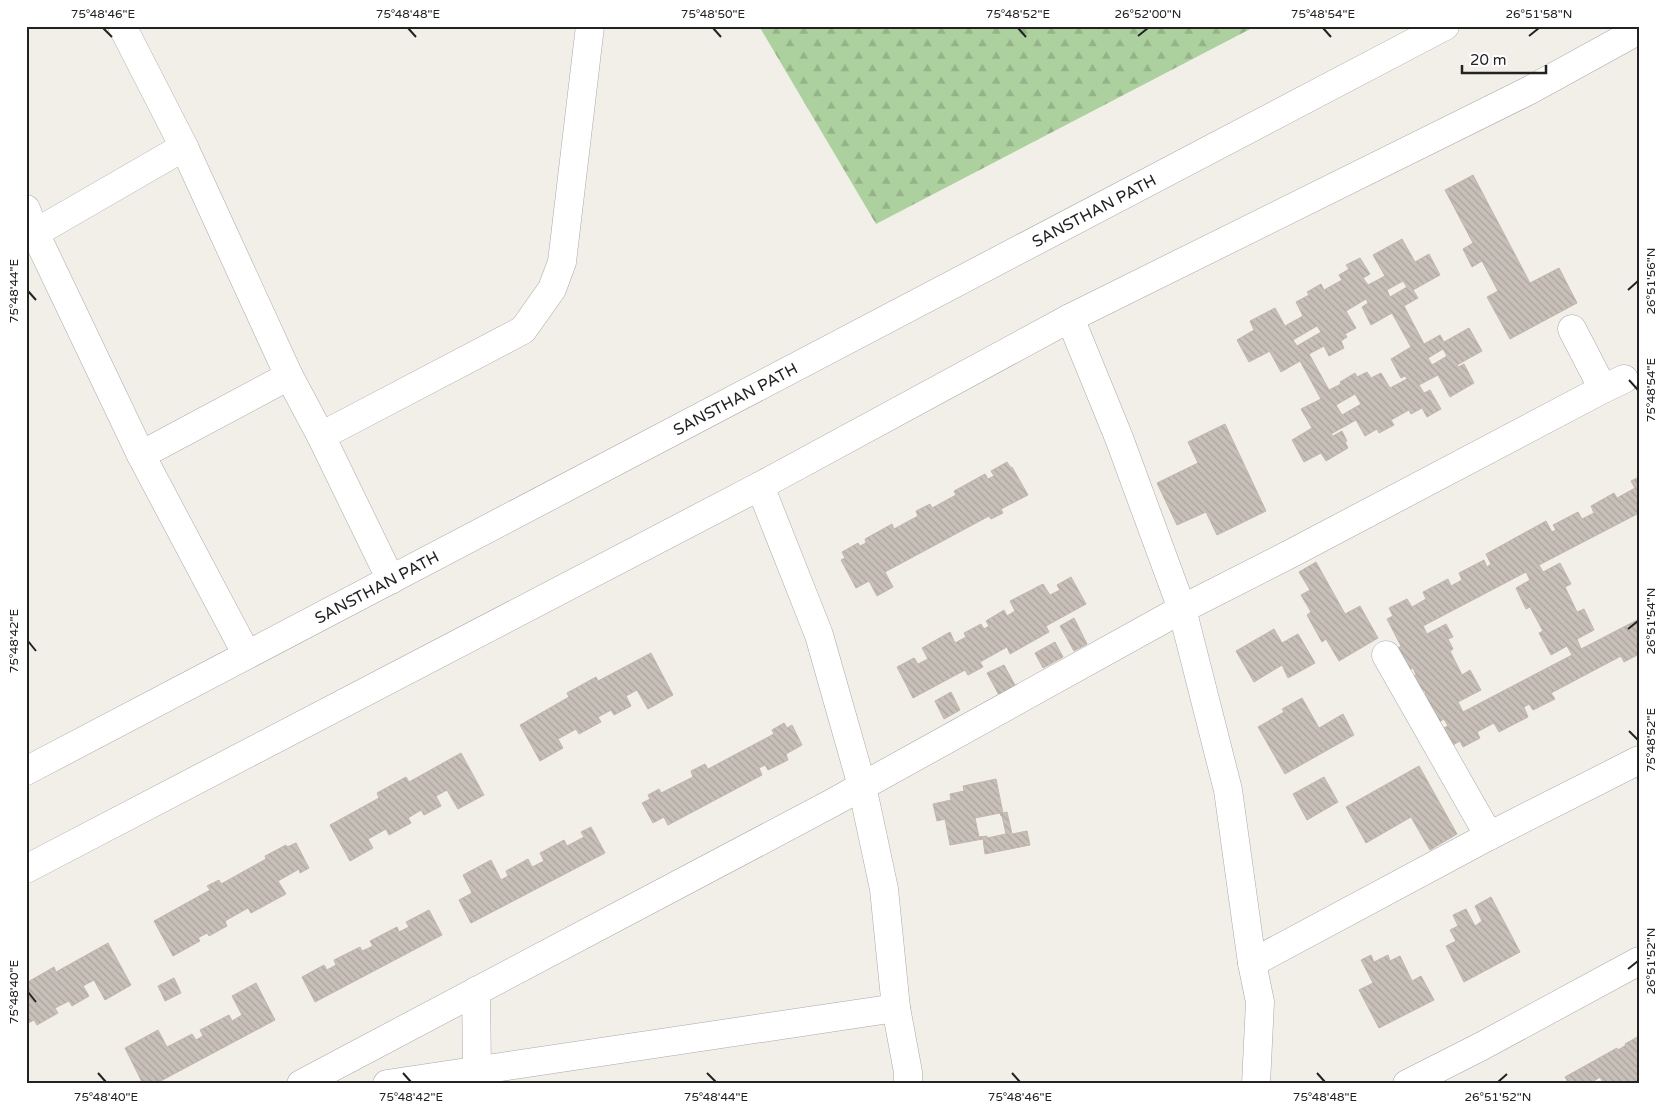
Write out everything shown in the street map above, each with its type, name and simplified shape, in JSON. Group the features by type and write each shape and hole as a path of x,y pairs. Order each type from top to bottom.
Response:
{"street":[{"path":"122,26 184,147 289,376 321,436 391,580"},
{"path":"321,436 523,330 552,289 562,262 590,26"},
{"name":"SANSTHAN PATH","path":"26,771 1445,26"},
{"path":"26,870 760,486 1070,318 1530,90 1639,30"},
{"path":"184,147 31,221 141,456 246,655"},
{"path":"1070,318 1119,438 1182,610 1228,790 1252,963 1260,1002 1256,1084"},
{"path":"301,1084 862,786 1182,610 1613,384 1572,329"},
{"path":"141,456 289,376"},
{"path":"760,486 819,635 862,786 884,889 896,1008 908,1072 908,1084"},
{"path":"1386,655 1489,836"},
{"path":"1252,963 1489,836 1639,760"},
{"path":"1408,1084 1639,961"},
{"path":"476,990 476,1070"},
{"path":"388,1084 896,1008"}],"green space":[{"path":"759,26 1256,26 876,224"}],"building":[{"path":"1473,175 1530,283 1559,268 1577,303 1510,339 1487,297 1498,291 1482,261 1472,267 1463,249 1473,243 1445,190"},
{"path":"1402,239 1415,262 1429,254 1440,275 1413,290 1418,298 1404,306 1424,344 1440,335 1444,342 1469,328 1482,351 1457,365 1458,367 1464,364 1474,383 1450,397 1438,375 1419,385 1424,393 1430,390 1441,409 1427,417 1422,408 1411,414 1409,410 1391,420 1394,425 1379,433 1377,429 1365,436 1356,420 1331,434 1333,436 1342,431 1348,448 1326,461 1321,453 1304,462 1292,440 1312,428 1301,409 1321,399 1300,361 1281,372 1270,352 1274,349 1249,362 1237,340 1254,330 1250,321 1275,308 1285,326 1303,316 1296,302 1309,295 1307,292 1321,284 1324,290 1342,280 1339,275 1349,269 1346,265 1360,258 1370,274 1363,278 1368,285 1385,276 1373,255","holes":["1403,281 1407,287 1390,297 1387,290","1366,299 1368,303 1362,307 1371,325 1392,313 1411,347 1391,359 1401,378 1405,376 1407,379 1390,388 1381,373 1371,378 1367,372 1357,377 1355,373 1340,382 1341,384 1329,390 1309,354 1324,346 1329,356 1344,348 1341,341 1347,337 1345,334 1356,328 1346,311","1317,326 1321,332 1297,346 1293,340","1443,349 1447,356 1432,365 1428,358","1355,394 1361,404 1342,415 1336,405"]},
{"path":"1225,424 1266,511 1217,535 1206,512 1177,525 1157,483 1198,463 1188,442"},
{"path":"1007,462 1012,467 1028,495 1001,509 1003,513 991,519 989,516 885,572 893,587 877,596 869,581 856,588 841,560 845,558 842,552 858,543 860,546 866,543 865,539 892,524 894,529 918,516 916,511 930,504 932,508 956,495 954,491 985,474 988,479 994,476 991,471"},
{"path":"1639,477 1639,513 1539,565 1543,572 1560,563 1571,584 1565,587 1577,612 1584,609 1594,630 1577,639 1581,649 1639,619 1639,654 1624,662 1621,656 1551,693 1555,699 1533,710 1529,704 1524,707 1528,717 1499,732 1494,723 1477,732 1480,738 1463,747 1460,741 1453,745 1444,728 1448,726 1444,719 1439,722 1424,695 1426,694 1424,690 1419,693 1411,678 1416,675 1413,668 1409,670 1398,648 1401,646 1387,619 1393,616 1389,608 1407,599 1412,607 1426,599 1423,592 1448,579 1451,586 1462,580 1459,573 1484,560 1487,567 1491,564 1486,554 1546,521 1552,532 1556,530 1553,525 1578,512 1582,519 1594,513 1591,506 1614,493 1617,498 1635,488 1631,481","holes":["1526,572 1530,580 1516,588 1526,609 1530,607 1543,631 1539,633 1551,655 1567,646 1572,655 1463,712 1458,702 1481,690 1470,670 1462,675 1450,651 1453,649 1448,639 1453,637 1446,624 1427,634 1423,626"]},
{"path":"1316,562 1345,614 1360,606 1378,638 1339,661 1326,639 1322,642 1307,615 1311,612 1301,595 1310,590 1299,572"},
{"path":"1071,577 1086,604 1046,626 1049,632 1010,654 1007,647 980,662 983,667 968,675 965,670 913,698 897,667 914,658 918,664 928,659 922,648 950,632 955,643 966,637 964,633 981,624 984,629 989,626 986,621 1004,610 1007,616 1015,611 1010,601 1043,584 1050,595 1060,590 1057,585"},
{"path":"1074,618 1087,644 1074,651 1060,626"},
{"path":"1274,629 1282,643 1298,634 1315,663 1288,678 1282,665 1254,682 1236,651"},
{"path":"1055,642 1063,657 1043,668 1035,653"},
{"path":"651,653 673,695 648,709 637,690 626,696 631,706 614,715 611,710 598,717 601,722 579,734 576,729 558,739 563,748 540,761 520,725 569,697 567,693 596,677 598,681"},
{"path":"1004,665 1016,687 999,695 987,673"},
{"path":"951,692 960,710 944,719 935,701"},
{"path":"1302,698 1319,728 1343,714 1354,735 1285,774 1258,727 1284,712 1282,709"},
{"path":"784,723 787,728 792,725 802,745 786,754 788,760 768,770 765,765 759,768 762,775 668,825 664,817 653,823 642,803 650,799 648,795 659,789 661,793 693,777 691,771 705,764 708,769 774,734 772,730"},
{"path":"461,753 484,795 458,809 447,790 436,796 441,806 424,815 421,810 408,818 411,823 389,835 386,829 368,839 373,848 350,861 330,825 379,798 377,793 406,777 409,782"},
{"path":"1419,766 1457,834 1430,850 1411,817 1366,843 1346,807"},
{"path":"1324,777 1338,802 1307,820 1293,794"},
{"path":"996,779 1003,813 1007,812 1012,834 1027,831 1030,845 985,854 983,839 950,845 945,819 937,821 933,804 951,800 950,794 964,791 963,786","holes":["1000,813 1006,834 987,838 987,836 979,837 975,818"]},
{"path":"591,827 605,853 471,923 459,900 472,893 463,875 491,860 501,880 508,876 506,871 528,859 532,867 544,861 540,853 564,840 567,846 584,837 581,832"},
{"path":"296,843 309,868 300,873 299,869 278,881 286,894 251,913 248,908 225,921 227,926 209,936 207,933 198,938 200,941 173,956 154,921 210,890 207,886 219,880 221,884 266,859 265,856 286,845 287,847"},
{"path":"1491,897 1520,952 1464,982 1446,946 1456,941 1450,930 1458,926 1453,915 1466,909 1475,926 1482,921 1475,906"},
{"path":"429,910 442,935 315,1002 302,977 324,965 327,970 336,965 334,960 360,947 362,951 373,946 370,941 397,927 399,932 409,927 406,922"},
{"path":"108,943 131,985 105,1000 94,980 83,986 89,996 72,1006 69,1001 55,1008 58,1013 37,1025 34,1020 26,1024 26,983 54,967 56,972"},
{"path":"1371,955 1374,962 1388,955 1390,961 1400,956 1412,981 1421,976 1434,1000 1379,1028 1359,990 1373,983 1361,960"},
{"path":"174,978 181,993 165,1001 158,986"},
{"path":"256,983 275,1020 155,1084 143,1084 125,1048 158,1030 167,1047 192,1034 196,1040 203,1036 200,1030 229,1015 232,1021 242,1015 232,996"},
{"path":"1639,1036 1639,1081 1634,1084 1604,1084 1600,1077 1589,1084 1569,1084 1565,1077 1617,1048 1618,1050"}]}
